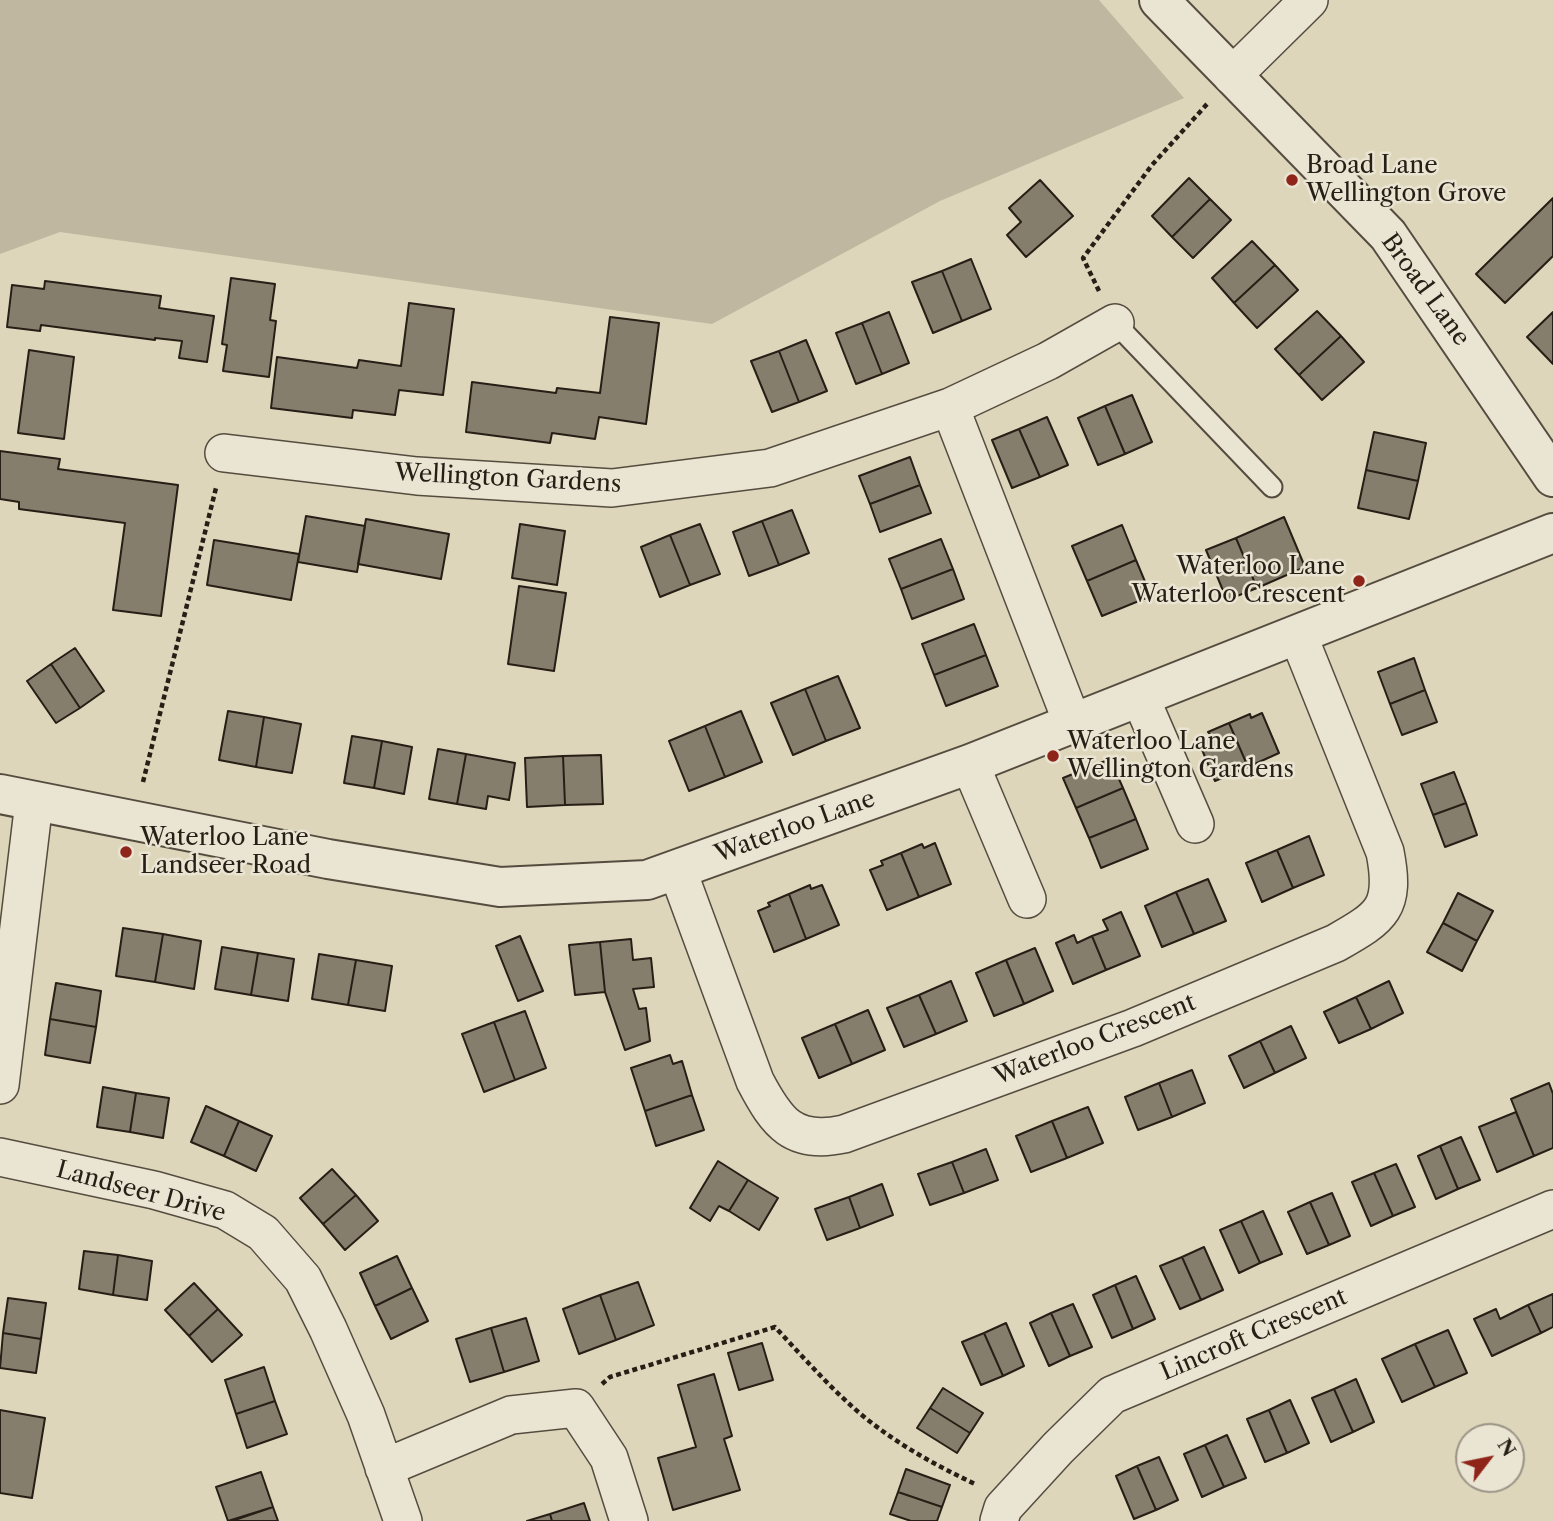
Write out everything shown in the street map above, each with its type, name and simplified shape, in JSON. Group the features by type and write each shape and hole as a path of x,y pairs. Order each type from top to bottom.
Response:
{"street":[{"name":"Broad Lane","path":"1159,0 1388,235 1553,477"},
{"path":"1232,76 1309,0"},
{"name":"Wellington Gardens","path":"224,453 417,476 612,488 770,468 950,407 1048,361 1115,323"},
{"path":"950,407 1072,722"},
{"name":"Waterloo Lane","path":"17,798 328,859 500,887 647,880 970,764 1553,533"},
{"name":"Waterloo Crescent","path":"677,869 755,1081 768,1107 785,1127 803,1136 825,1138 844,1134 1133,1028 1336,943 1365,926 1381,912 1389,894 1390,876 1385,852 1298,635"},
{"path":"1140,697 1195,824"},
{"path":"970,764 1027,899"},
{"path":"0,1085 17,798"},
{"name":"Landseer Drive","path":"0,1157 154,1190 225,1210 263,1233 303,1279 366,1415 403,1521"},
{"name":"Lincroft Crescent","path":"1004,1511 1058,1448 1112,1395 1553,1209"},
{"path":"384,1468 511,1415 576,1408 610,1458 629,1521"}],"lane":[{"path":"1115,323 1272,487"}],"path":[{"path":"1115,323 1083,258 1152,166 1232,76"},
{"path":"133,821 224,453"},
{"path":"576,1408 610,1377 775,1327 826,1382 864,1417 1004,1511"}],"shaded area":[{"path":"0,0 1099,0 1184,98 940,201 712,324 60,232 0,254"}],"building":[{"path":"1189,178 1210,199 1172,237 1152,216"},
{"path":"1040,180 1073,216 1026,257 1007,235 1021,222 1009,208"},
{"path":"1553,198 1553,256 1505,303 1476,274"},
{"path":"1210,199 1231,220 1193,258 1172,237"},
{"path":"1252,241 1275,265 1234,303 1212,278"},
{"path":"971,259 991,309 962,321 942,271"},
{"path":"1275,265 1298,290 1257,328 1234,303"},
{"path":"942,271 962,321 933,333 912,282"},
{"path":"231,278 275,284 270,320 276,321 269,377 223,371 227,345 222,344"},
{"path":"45,281 161,296 159,308 214,316 207,362 179,358 182,341 41,325 40,331 7,327 12,285 44,289"},
{"path":"409,303 454,309 443,395 399,390 395,415 353,410 352,418 271,408 277,357 357,368 359,360 401,366"},
{"path":"1317,311 1341,336 1299,375 1275,349"},
{"path":"889,312 909,363 882,374 862,323"},
{"path":"1553,312 1553,364 1527,337"},
{"path":"610,317 659,323 646,424 599,417 595,439 552,433 550,443 466,432 472,382 556,393 557,388 600,393"},
{"path":"862,323 882,374 856,384 836,333"},
{"path":"1341,336 1364,362 1322,400 1299,375"},
{"path":"806,340 827,391 799,402 779,351"},
{"path":"29,350 74,357 64,439 18,433"},
{"path":"779,351 799,402 772,412 751,361"},
{"path":"1132,395 1152,442 1125,454 1105,406"},
{"path":"1105,406 1125,454 1098,465 1078,418"},
{"path":"1047,417 1068,465 1040,477 1019,429"},
{"path":"1019,429 1040,477 1012,488 992,440"},
{"path":"1374,432 1426,443 1418,481 1366,470"},
{"path":"0,451 60,459 58,469 178,485 161,616 113,610 125,523 19,509 19,502 0,499"},
{"path":"910,457 920,485 870,504 859,476"},
{"path":"1366,470 1418,481 1409,519 1358,508"},
{"path":"920,485 931,513 880,532 870,504"},
{"path":"792,510 809,553 779,565 762,521"},
{"path":"306,516 365,526 357,572 298,562"},
{"path":"1284,517 1305,567 1257,588 1236,538"},
{"path":"366,519 449,534 441,579 358,564"},
{"path":"762,521 779,565 749,576 733,532"},
{"path":"520,524 565,531 557,585 512,578"},
{"path":"700,524 720,574 690,585 670,535"},
{"path":"1122,525 1136,560 1087,581 1072,546"},
{"path":"670,535 690,585 660,597 641,547"},
{"path":"1236,538 1257,588 1227,600 1206,550"},
{"path":"941,539 953,569 901,589 889,559"},
{"path":"214,540 299,554 291,600 207,585"},
{"path":"1136,560 1151,596 1102,616 1087,581"},
{"path":"953,569 964,599 912,619 901,589"},
{"path":"519,586 566,593 554,671 508,664"},
{"path":"974,624 986,655 934,675 922,644"},
{"path":"75,648 104,691 80,708 51,664"},
{"path":"986,655 998,686 946,706 934,675"},
{"path":"1414,658 1425,690 1390,704 1378,672"},
{"path":"51,664 80,708 56,723 27,681"},
{"path":"838,676 860,728 826,741 805,689"},
{"path":"805,689 826,741 793,755 771,703"},
{"path":"1425,690 1437,722 1402,735 1390,704"},
{"path":"228,711 264,717 256,767 219,760"},
{"path":"741,711 762,762 725,777 705,726"},
{"path":"1262,713 1279,753 1248,767 1229,723 1250,714 1251,718"},
{"path":"264,717 301,724 292,773 256,767"},
{"path":"1229,723 1248,767 1215,781 1198,740 1211,735 1208,732"},
{"path":"705,726 725,777 689,791 669,741"},
{"path":"352,736 382,741 374,788 344,783"},
{"path":"382,741 412,747 404,794 374,788"},
{"path":"438,749 466,754 457,804 429,799"},
{"path":"466,754 515,763 509,800 488,796 486,809 457,804"},
{"path":"601,755 603,804 565,805 563,756"},
{"path":"563,756 565,805 527,807 525,758"},
{"path":"1110,759 1123,788 1076,808 1063,778"},
{"path":"1454,772 1466,803 1433,815 1421,784"},
{"path":"1123,788 1136,819 1089,838 1076,808"},
{"path":"1466,803 1477,835 1445,847 1433,815"},
{"path":"1136,819 1148,849 1101,868 1089,838"},
{"path":"1309,836 1324,875 1293,888 1277,850"},
{"path":"935,843 951,884 919,897 901,853 922,844 924,848"},
{"path":"1277,850 1293,888 1262,902 1246,863"},
{"path":"901,853 919,897 887,910 870,870 883,865 881,861"},
{"path":"1208,879 1226,921 1194,934 1176,892"},
{"path":"810,885 811,889 822,885 839,925 806,939 789,894"},
{"path":"1176,892 1194,934 1162,947 1145,906"},
{"path":"1458,893 1493,911 1477,941 1443,923"},
{"path":"789,894 806,939 774,952 758,911 770,906 768,903"},
{"path":"1121,912 1140,956 1106,970 1092,936 1108,930 1103,920"},
{"path":"1443,923 1477,941 1462,971 1427,952"},
{"path":"123,928 163,934 155,982 116,976"},
{"path":"163,934 201,941 194,989 155,982"},
{"path":"1074,935 1077,943 1092,936 1106,970 1073,984 1056,943"},
{"path":"520,936 543,991 518,1001 496,946"},
{"path":"631,939 633,960 651,958 654,987 633,989 639,1009 646,1008 650,1041 625,1050 605,992 600,942"},
{"path":"600,942 605,992 575,995 569,945"},
{"path":"222,947 258,953 251,995 215,989"},
{"path":"1035,948 1053,991 1024,1004 1006,960"},
{"path":"258,953 294,959 288,1001 251,995"},
{"path":"319,954 356,960 348,1005 312,999"},
{"path":"356,960 392,966 385,1011 348,1005"},
{"path":"1006,960 1024,1004 994,1016 976,973"},
{"path":"951,981 967,1021 936,1034 919,995"},
{"path":"1389,981 1403,1013 1371,1029 1356,997"},
{"path":"56,983 101,991 96,1027 50,1019"},
{"path":"919,995 936,1034 904,1047 887,1008"},
{"path":"1356,997 1371,1029 1339,1043 1324,1012"},
{"path":"868,1010 885,1050 852,1064 835,1024"},
{"path":"525,1011 546,1068 515,1080 494,1022"},
{"path":"50,1019 96,1027 90,1063 45,1055"},
{"path":"494,1022 515,1080 484,1092 462,1034"},
{"path":"835,1024 852,1064 819,1078 802,1038"},
{"path":"1291,1026 1306,1058 1275,1073 1260,1041"},
{"path":"1260,1041 1275,1073 1244,1088 1229,1056"},
{"path":"670,1055 673,1064 682,1061 692,1095 645,1111 631,1068"},
{"path":"1192,1070 1205,1103 1172,1117 1159,1083"},
{"path":"1159,1083 1172,1117 1138,1130 1125,1097"},
{"path":"1549,1083 1553,1094 1553,1148 1534,1156 1511,1099"},
{"path":"103,1087 136,1093 130,1132 97,1127"},
{"path":"136,1093 169,1098 163,1138 130,1132"},
{"path":"692,1095 704,1130 656,1146 645,1111"},
{"path":"206,1106 239,1121 224,1156 191,1142"},
{"path":"1088,1107 1103,1143 1067,1158 1052,1121"},
{"path":"1516,1112 1534,1156 1497,1172 1479,1127"},
{"path":"239,1121 272,1136 256,1171 224,1156"},
{"path":"1052,1121 1067,1158 1031,1172 1016,1136"},
{"path":"1461,1137 1480,1180 1458,1189 1440,1146"},
{"path":"1440,1146 1458,1189 1436,1199 1418,1156"},
{"path":"986,1149 998,1180 964,1193 952,1162"},
{"path":"718,1161 748,1180 729,1211 719,1206 710,1221 690,1208"},
{"path":"952,1162 964,1193 930,1205 918,1174"},
{"path":"1396,1164 1415,1207 1393,1216 1374,1173"},
{"path":"332,1169 356,1195 323,1224 300,1198"},
{"path":"1374,1173 1393,1216 1371,1226 1352,1182"},
{"path":"748,1180 778,1198 759,1230 729,1211"},
{"path":"882,1184 893,1215 860,1228 849,1197"},
{"path":"1332,1193 1350,1236 1329,1245 1310,1202"},
{"path":"356,1195 378,1221 345,1250 323,1224"},
{"path":"849,1197 860,1228 827,1240 815,1209"},
{"path":"1310,1202 1329,1245 1307,1254 1288,1212"},
{"path":"1263,1211 1282,1254 1260,1263 1241,1221"},
{"path":"1241,1221 1260,1263 1239,1273 1220,1230"},
{"path":"1204,1247 1223,1290 1201,1300 1182,1257"},
{"path":"84,1251 118,1255 113,1295 79,1289"},
{"path":"118,1255 152,1261 147,1300 113,1295"},
{"path":"397,1256 412,1288 375,1306 360,1273"},
{"path":"1182,1257 1201,1300 1180,1309 1160,1266"},
{"path":"1136,1276 1155,1319 1133,1329 1115,1285"},
{"path":"638,1282 654,1325 616,1340 600,1295"},
{"path":"194,1283 218,1309 189,1336 165,1310"},
{"path":"1115,1285 1133,1329 1112,1338 1093,1295"},
{"path":"412,1288 428,1321 391,1339 375,1306"},
{"path":"1553,1294 1553,1327 1541,1333 1528,1305"},
{"path":"600,1295 616,1340 579,1354 563,1309"},
{"path":"8,1298 46,1303 41,1339 3,1333"},
{"path":"1073,1304 1092,1347 1070,1356 1051,1313"},
{"path":"1528,1305 1541,1333 1492,1356 1474,1319 1496,1309 1500,1319"},
{"path":"218,1309 242,1335 212,1362 189,1336"},
{"path":"1051,1313 1070,1356 1049,1366 1030,1323"},
{"path":"526,1318 539,1361 504,1372 491,1328"},
{"path":"1006,1323 1024,1366 1003,1376 984,1333"},
{"path":"491,1328 504,1372 470,1382 456,1339"},
{"path":"1448,1330 1467,1373 1435,1387 1415,1344"},
{"path":"3,1333 41,1339 36,1373 0,1368"},
{"path":"984,1333 1003,1376 981,1385 962,1342"},
{"path":"762,1343 773,1380 739,1390 728,1353"},
{"path":"1415,1344 1435,1387 1402,1402 1382,1359"},
{"path":"264,1367 275,1401 236,1414 225,1380"},
{"path":"714,1374 732,1436 724,1439 740,1490 673,1510 658,1458 696,1447 678,1385"},
{"path":"1356,1379 1374,1422 1353,1432 1334,1389"},
{"path":"943,1388 983,1413 970,1433 930,1408"},
{"path":"1334,1389 1353,1432 1331,1442 1312,1398"},
{"path":"1290,1400 1309,1443 1287,1453 1269,1410"},
{"path":"275,1401 287,1434 247,1448 236,1414"},
{"path":"930,1408 970,1433 957,1453 917,1428"},
{"path":"0,1410 45,1418 32,1498 0,1493"},
{"path":"1269,1410 1287,1453 1265,1462 1247,1419"},
{"path":"1227,1435 1246,1478 1224,1487 1205,1445"},
{"path":"1205,1445 1224,1487 1202,1497 1184,1454"},
{"path":"1159,1457 1178,1500 1156,1510 1137,1466"},
{"path":"1137,1466 1156,1510 1134,1519 1116,1476"},
{"path":"906,1469 950,1485 942,1507 898,1492"},
{"path":"261,1472 273,1507 228,1521 216,1487"},
{"path":"898,1492 942,1507 937,1521 911,1521 890,1514"},
{"path":"584,1503 590,1521 552,1521 550,1514"},
{"path":"273,1507 278,1521 232,1521"},
{"path":"550,1514 552,1521 527,1521"}],"place":[{"name":"Broad Lane Wellington Grove","path":"1292,180"},
{"name":"Waterloo Lane Waterloo Crescent","path":"1359,581"},
{"name":"Waterloo Lane Wellington Gardens","path":"1053,756"},
{"name":"Waterloo Lane Landseer Road","path":"126,852"}]}
